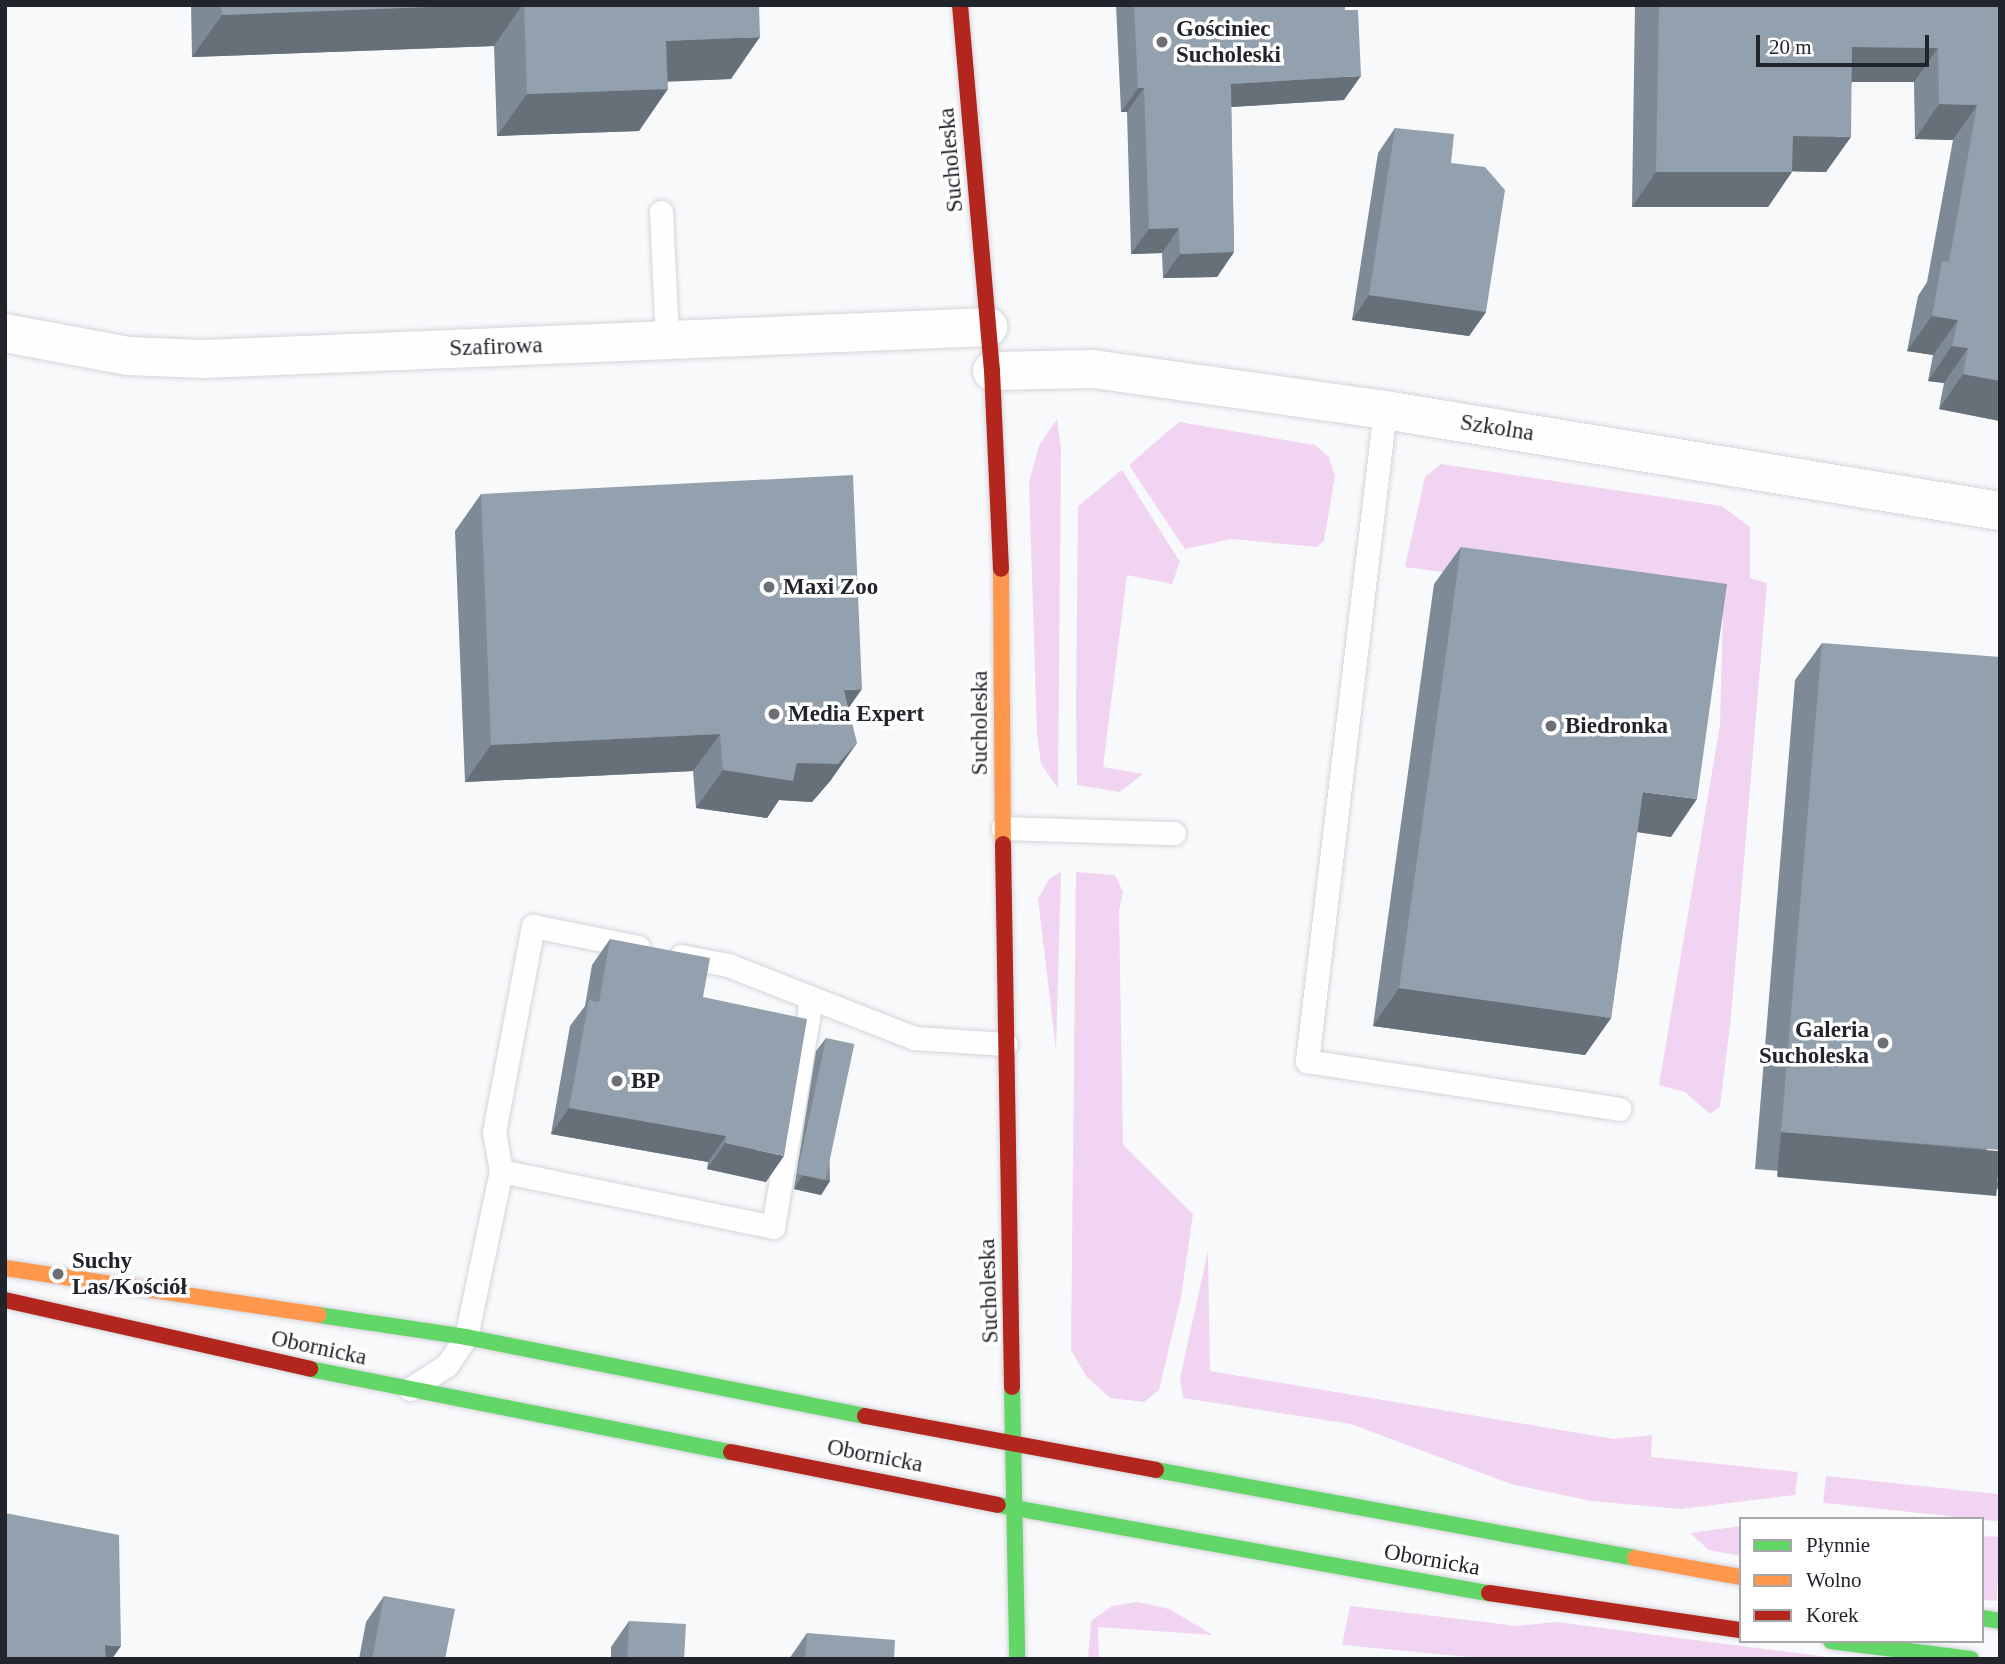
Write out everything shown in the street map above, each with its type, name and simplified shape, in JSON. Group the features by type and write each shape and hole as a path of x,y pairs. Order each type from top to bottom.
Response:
{"main road":[{"name":"Sucholeska","path":"960,5 992,371 1003,620 1003,828 1017,1659"},
{"name":"Obornicka","path":"5,1268 466,1337 1015,1443 1739,1577"},
{"name":"Obornicka","path":"5,1300 92,1323 410,1389 1015,1508 1586,1611 1739,1630"},
{"path":"1847,1643 1971,1659"}],"street":[{"name":"Szafirowa","path":"5,332 128,356 203,359 988,327"},
{"name":"Szkolna","path":"992,371 1093,369 1385,410 2000,511"}],"lane":[{"path":"661,212 667,340"},
{"path":"1385,410 1307,1061 1619,1110"},
{"path":"1003,828 1174,834"},
{"path":"410,1389 447,1365 466,1337 501,1171 494,1132 533,926 728,965 914,1038 1006,1044"},
{"path":"501,1171 773,1227 811,999"}],"shaded area":[{"path":"1057,419 1061,449 1058,788 1041,764 1037,734 1029,482 1039,446"},
{"path":"1179,422 1315,445 1329,457 1335,476 1324,541 1317,547 1231,539 1185,549 1129,465"},
{"path":"1441,464 1722,506 1750,527 1750,578 1767,583 1731,1017 1720,1106 1710,1114 1685,1092 1659,1085 1720,725 1723,610 1405,567 1425,477"},
{"path":"1122,470 1180,562 1172,584 1127,575 1103,767 1143,774 1120,792 1077,785 1076,706 1078,506"},
{"path":"1061,872 1056,1050 1038,899 1049,879"},
{"path":"1076,872 1115,875 1123,892 1119,910 1123,1145 1193,1214 1181,1297 1159,1390 1144,1402 1110,1398 1086,1376 1071,1350"},
{"path":"1208,1251 1210,1371 1614,1439 1652,1435 1651,1457 1798,1472 1795,1495 1681,1509 1591,1501 1511,1484 1351,1424 1183,1398 1180,1378"},
{"path":"1826,1476 2000,1494 1997,1521 1984,1520 1984,1517 1958,1517 1823,1503"},
{"path":"1739,1526 1739,1556 1709,1550 1690,1533"},
{"path":"1984,1536 2000,1537 1997,1601 1984,1600"},
{"path":"1138,1602 1169,1609 1213,1635 1098,1627 1099,1659 1088,1659 1091,1621 1112,1606"},
{"path":"1350,1606 1518,1626 1556,1622 1843,1659 1491,1659 1342,1645"}],"building":[{"path":"221,5 480,5 222,15"},
{"path":"524,5 759,5 760,37 666,41 668,89 527,94"},
{"path":"1134,5 1345,5 1345,10 1358,10 1361,76 1231,84 1234,252 1180,254 1179,228 1149,229 1144,88 1138,88"},
{"path":"1659,5 2000,5 2000,381 1963,374 1968,348 1952,346 1958,320 1932,316 1942,261 1949,262 1977,105 1939,104 1938,48 1852,47 1851,137 1793,136 1792,172 1656,172"},
{"path":"1395,128 1454,134 1451,163 1485,167 1505,190 1486,312 1369,295"},
{"path":"853,475 862,689 844,690 857,743 838,764 797,763 793,781 723,770 720,734 491,745 481,494"},
{"name":"Biedronka","path":"1461,547 1727,584 1697,799 1643,792 1611,1018 1399,988"},
{"name":"Galeria Sucholeska","path":"1822,643 2000,657 2000,1150 1781,1132"},
{"path":"610,939 710,958 703,997 807,1019 784,1156 725,1143 726,1136 569,1108 589,1000 599,1002"},
{"path":"826,1038 854,1044 825,1180 797,1174"},
{"path":"5,1513 119,1535 121,1646 105,1645 106,1659 5,1659"},
{"path":"384,1596 455,1609 445,1659 372,1659"},
{"path":"629,1621 686,1624 684,1659 627,1659"},
{"path":"807,1633 895,1640 894,1659 805,1659"}],"traffic: fast":[{"path":"319,1315 466,1337 865,1416"},
{"path":"310,1369 731,1452"},
{"path":"1012,1387 1017,1659"},
{"path":"1156,1470 1635,1558"},
{"path":"998,1505 1489,1593"},
{"path":"1984,1618 2000,1621"},
{"path":"1847,1643 1971,1659"}],"traffic: slow":[{"path":"1001,569 1003,844"},
{"path":"5,1268 319,1315"},
{"path":"1635,1558 1739,1577"}],"traffic: jam":[{"path":"960,5 992,371 1001,569"},
{"path":"1003,844 1012,1387"},
{"path":"5,1300 310,1369"},
{"path":"865,1416 1156,1470"},
{"path":"731,1452 998,1505"},
{"path":"1489,1593 1739,1630"}],"place":[{"name":"Gościniec Sucholeski","path":"1162,42"},
{"name":"Maxi Zoo","path":"769,587"},
{"name":"Media Expert","path":"774,714"},
{"name":"Biedronka","path":"1551,726"},
{"name":"Galeria Sucholeska","path":"1883,1043"},
{"name":"BP","path":"617,1081"},
{"name":"Suchy Las/Kościół","path":"58,1274"}]}
